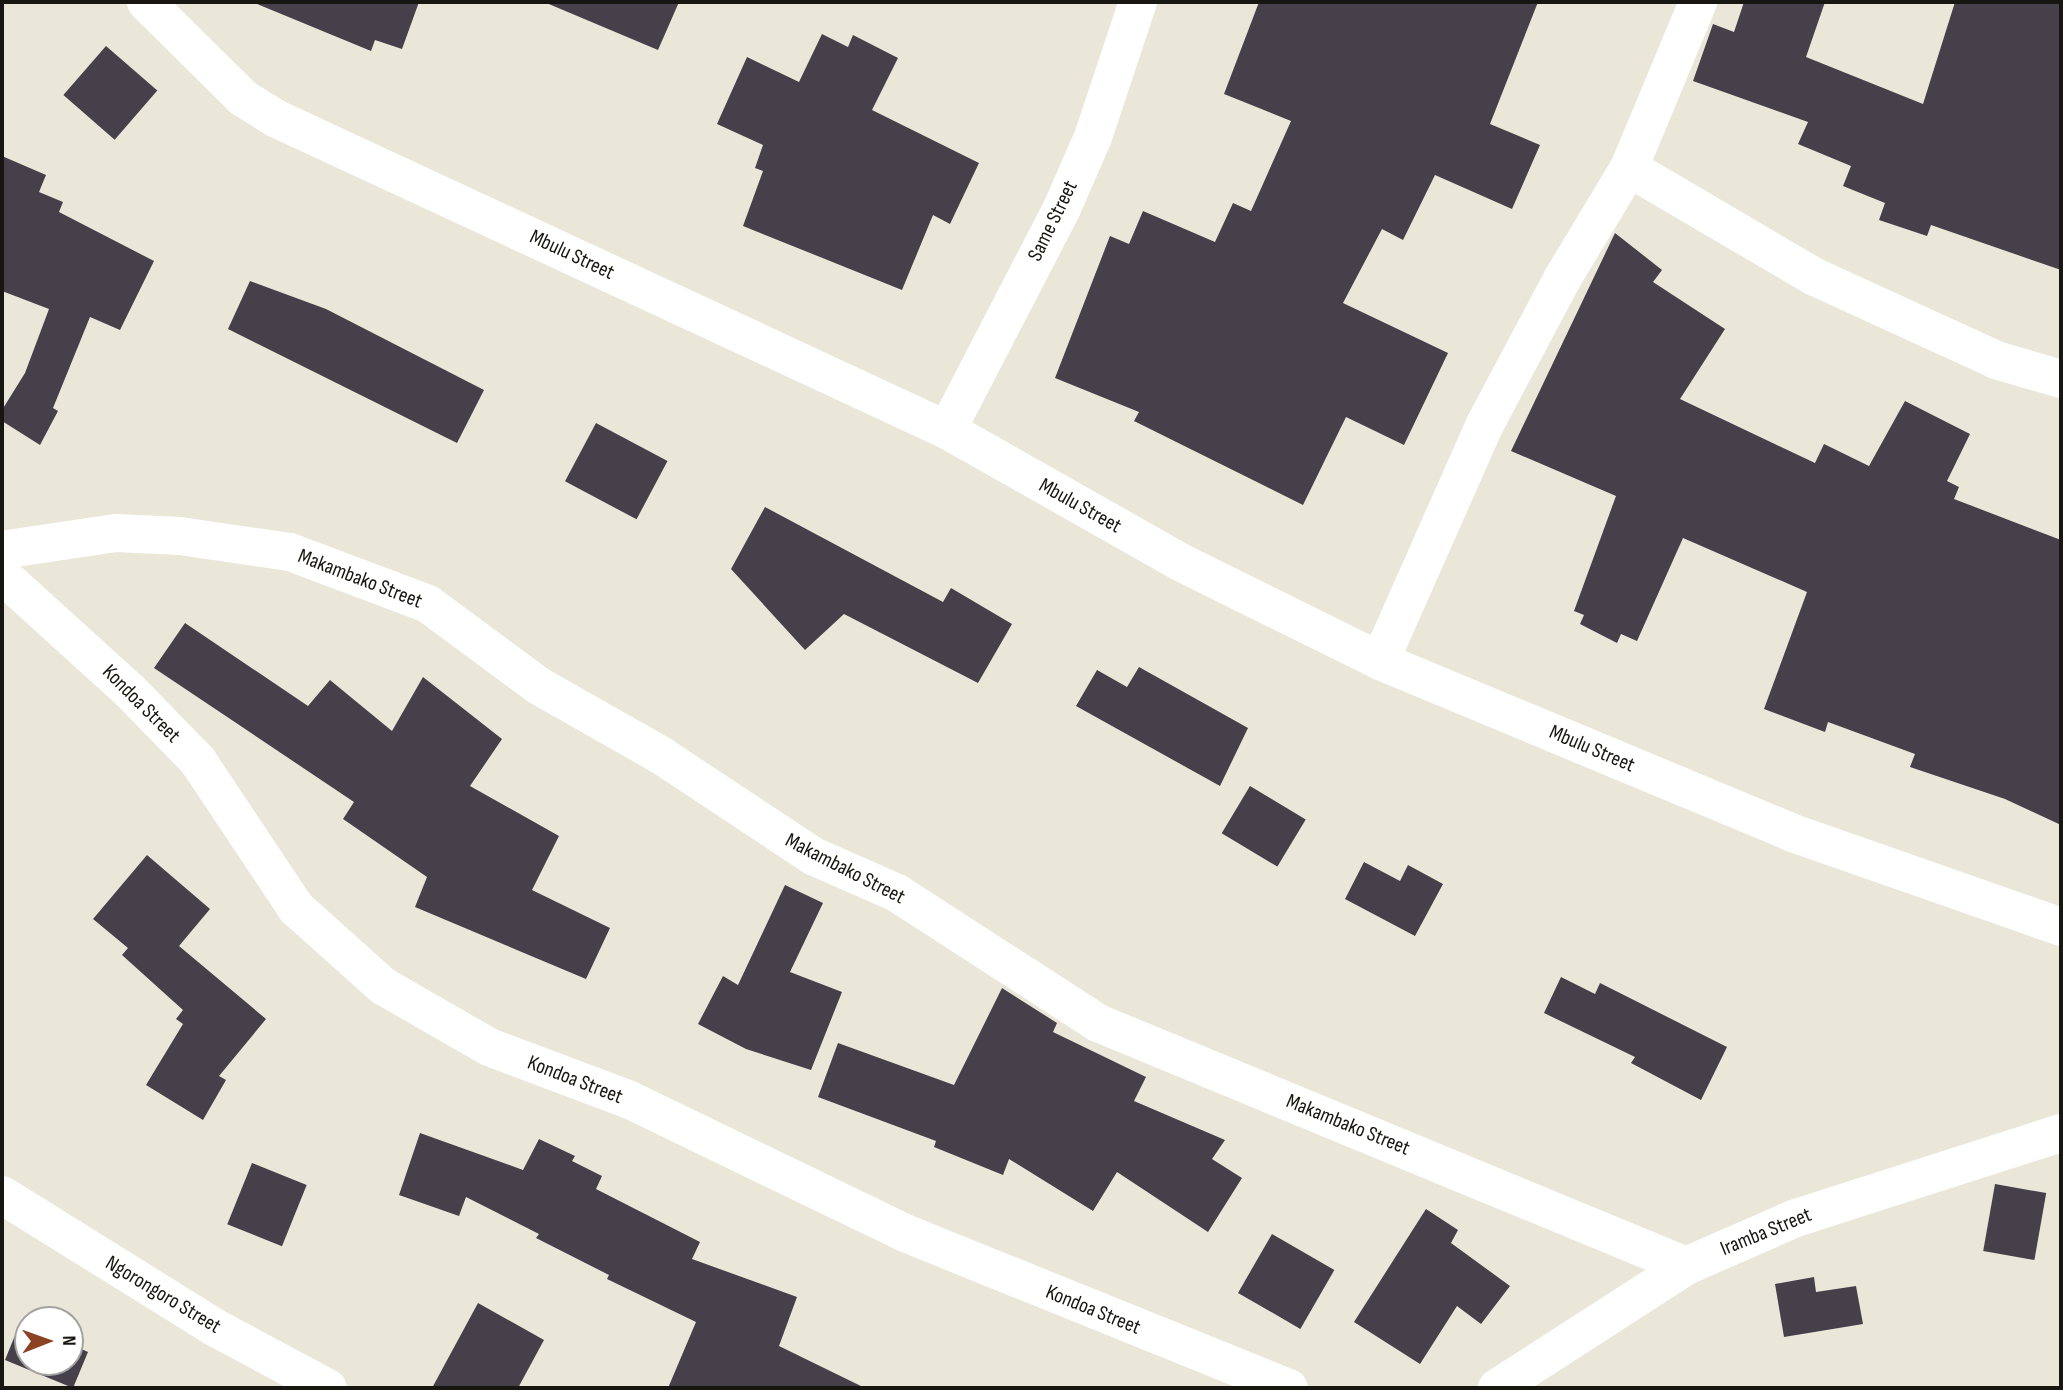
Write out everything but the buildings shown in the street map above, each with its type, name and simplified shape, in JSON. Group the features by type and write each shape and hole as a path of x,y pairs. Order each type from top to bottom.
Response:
{"street":[{"name":"Mbulu Street","path":"146,2 243,98 276,119 947,430 1180,562 1380,661 1790,832 2061,927"},
{"name":"Same Street","path":"947,430 1062,208 1093,137 1138,2"},
{"path":"1380,661 1485,426 1562,279 1629,168 1698,2"},
{"path":"1629,168 1815,277 1996,360 2061,379"},
{"name":"Makambako Street","path":"2,550 116,533 180,536 290,552 428,604 539,686 662,756 813,856 897,893 1098,1023 1686,1266"},
{"name":"Kondoa Street","path":"2,575 130,691 198,761 296,908 383,986 489,1047 630,1100 905,1233 1289,1388"},
{"name":"Iramba Street","path":"1497,1388 1686,1266 1797,1218 2061,1133"},
{"name":"Ngorongoro Street","path":"2,1195 214,1327 328,1388"}]}
